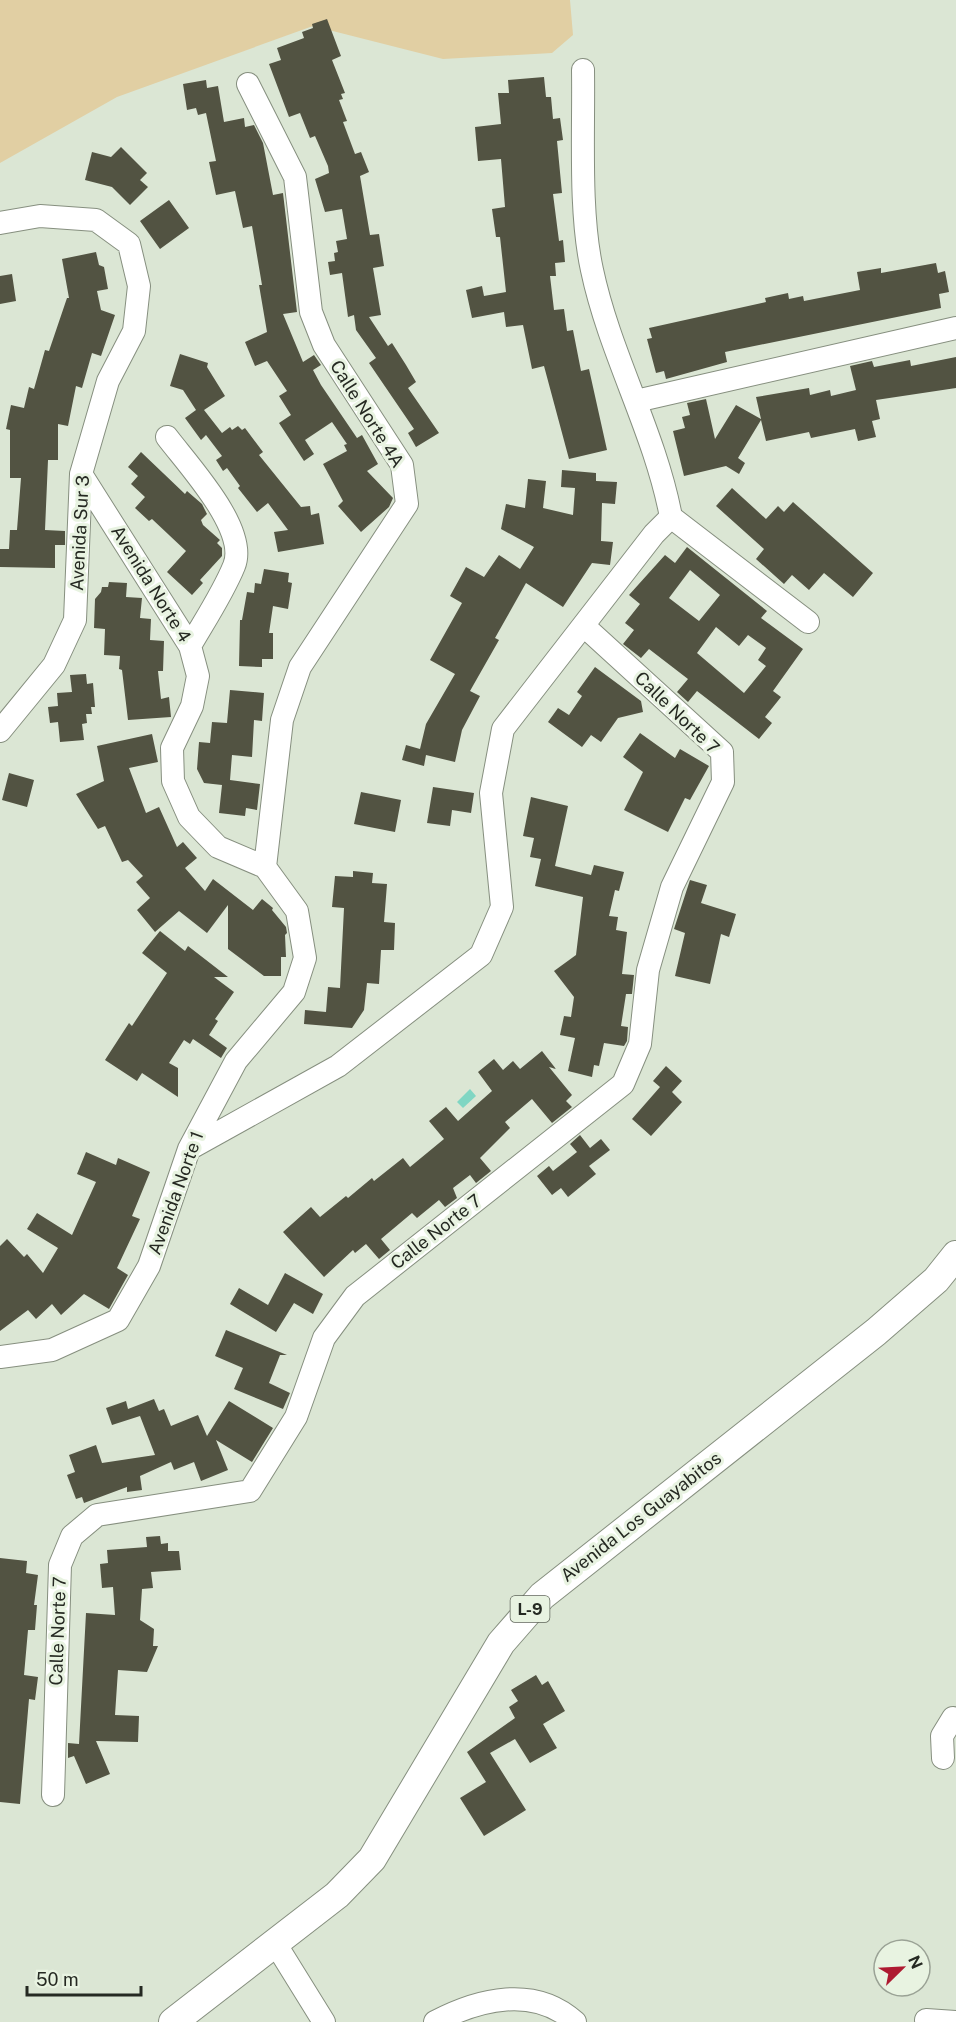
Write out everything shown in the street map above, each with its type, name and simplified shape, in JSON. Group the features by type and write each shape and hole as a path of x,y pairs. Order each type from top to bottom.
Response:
{"main road":[{"name":"Avenida Los Guayabitos","path":"173,2022 337,1895 372,1859 501,1643 542,1596 876,1332 936,1280 956,1255"}],"street":[{"path":"583,70 584,194 592,270 620,363 665,484 671,517 808,622"},
{"name":"Calle Norte 4A","path":"248,84 295,177 311,312 324,345 402,465 407,504 300,667 282,720 265,867"},
{"name":"Avenida Sur 3","path":"0,223 40,216 96,220 129,244 139,286 134,331 108,381 81,474 75,620 54,665 0,731"},
{"path":"636,401 956,328"},
{"path":"168,436 231,524 238,545 235,564 190,646"},
{"name":"Avenida Norte 4","path":"81,474 190,646 198,676 192,706 172,748 173,781 189,817 218,847 265,867"},
{"path":"189,1149 338,1066 481,955 502,907 491,793 503,729 654,534 671,517"},
{"name":"Calle Norte 7","path":"53,1795 60,1565 72,1536 97,1515 250,1491 296,1418 324,1338 355,1296 623,1084 640,1044 648,970 672,887 723,782 722,752 584,626"},
{"name":"Avenida Norte 1","path":"0,1357 52,1350 118,1320 149,1266 189,1149 236,1061 294,992 305,958 297,910 265,867"},
{"path":"943,1758 942,1736 955,1713"},
{"path":"275,1943 324,2022"},
{"path":"470,2022 484,2001"},
{"path":"435,2022 484,2001 537,2002 563,2011 575,2022"},
{"path":"926,2020 956,2022"}],"shaded area":[{"path":"0,0 570,0 573,35 552,53 443,59 313,26 117,97 0,163"}],"water":[{"path":"470,1089 476,1096 463,1108 457,1102"}],"building":[{"path":"327,19 341,56 332,60 345,93 341,94 343,99 339,100 347,121 343,122 355,154 361,152 369,172 360,176 370,235 379,234 384,266 373,268 381,315 369,317 388,346 392,343 406,365 416,382 408,388 439,433 416,447 408,433 414,429 369,363 376,358 356,330 354,315 348,317 342,273 330,275 328,262 335,261 334,253 338,252 336,241 347,239 342,209 325,212 315,179 329,173 328,166 315,136 310,138 300,113 289,117 269,64 281,60 277,48 304,38 302,32 313,28 312,24"},
{"path":"544,77 546,97 551,97 553,119 560,118 563,140 557,141 562,193 553,194 559,241 563,240 565,262 555,263 556,276 550,276 554,310 564,309 567,331 573,330 581,371 589,369 607,450 569,459 544,366 532,369 523,325 506,327 504,312 472,318 466,290 482,286 484,296 506,292 500,237 496,237 492,209 505,207 501,159 478,161 475,127 501,124 498,93 509,93 508,80"},
{"path":"206,80 207,88 218,86 224,122 244,118 245,127 254,125 263,143 273,195 283,193 297,312 283,314 303,362 314,355 321,365 313,370 321,385 357,438 362,435 378,464 367,471 393,498 389,507 361,532 338,506 343,501 323,464 347,451 344,445 347,444 332,422 305,440 314,454 304,461 279,423 291,415 279,396 287,391 267,361 255,366 245,342 267,332 259,285 262,285 252,226 243,228 235,191 216,195 209,162 216,161 206,113 198,115 196,108 187,110 183,84"},
{"path":"121,147 147,173 140,180 148,187 130,205 112,187 85,180 92,152 111,157"},
{"path":"169,200 189,228 160,249 140,221"},
{"path":"96,252 99,265 104,267 108,289 97,291 101,310 115,315 101,356 92,353 82,388 76,386 68,426 58,424 58,460 48,460 45,530 65,531 65,545 55,545 55,568 0,567 0,549 9,549 10,530 17,530 21,478 10,478 10,430 6,429 11,405 24,408 29,387 34,389 45,350 49,351 67,298 69,298 62,259"},
{"path":"936,263 938,273 945,271 949,292 939,294 941,308 725,352 727,362 666,379 664,371 656,373 647,339 652,338 649,328 766,302 765,298 788,293 789,299 803,296 804,301 860,290 857,272 881,268 881,273"},
{"path":"12,274 16,301 0,304 0,276"},
{"path":"180,354 208,363 207,367 225,396 204,410 222,433 230,427 232,430 238,426 242,430 245,428 263,452 259,455 301,507 310,506 311,515 319,513 324,544 278,552 274,532 288,530 268,503 257,512 238,488 240,486 227,468 223,471 216,460 222,456 206,435 201,440 185,418 196,410 183,390 170,386"},
{"path":"956,357 956,388 876,400 880,419 872,421 876,437 858,441 855,429 811,438 809,432 766,441 761,420 738,458 745,463 739,474 726,466 684,476 673,431 685,428 682,417 690,415 687,403 706,399 715,439 736,405 761,419 756,397 809,388 810,395 830,390 831,396 856,390 850,366 872,361 874,367 910,360 911,366"},
{"path":"141,452 185,494 187,491 202,504 207,514 201,520 203,525 220,540 217,543 222,548 222,556 200,580 203,583 192,595 167,572 186,551 152,519 149,521 135,508 145,497 131,484 138,476 128,467"},
{"path":"562,470 596,473 596,481 617,482 615,504 602,503 601,541 613,542 610,565 592,563 563,607 526,583 495,638 499,640 470,691 480,696 462,730 455,762 426,755 424,766 402,760 406,745 420,749 426,724 455,674 430,660 462,603 450,596 466,567 484,577 499,555 520,569 534,547 501,529 506,504 525,508 528,479 546,481 543,508 573,515 575,488 561,487"},
{"path":"732,488 766,519 778,506 784,512 793,502 873,573 853,597 824,573 809,590 792,575 784,584 756,559 764,549 716,506"},
{"path":"687,547 767,611 761,618 803,649 773,691 781,697 765,717 772,723 759,739 697,691 688,702 677,692 688,679 649,649 641,658 623,644 634,630 625,623 640,604 629,595 665,555 675,563","holes":["690,570 720,595 699,621 669,598","716,627 739,646 748,635 766,648 758,660 766,666 744,693 697,653"]},
{"path":"264,569 289,573 288,582 292,583 288,609 273,606 269,633 273,633 273,659 262,659 262,667 239,666 240,620 242,620 247,592 254,593 255,583 261,584"},
{"path":"109,582 127,583 126,597 142,598 140,618 151,619 150,640 164,641 163,671 158,671 161,699 169,697 171,717 128,720 122,670 119,669 120,656 104,655 105,629 94,628 95,599 102,587 108,587"},
{"path":"595,667 641,701 643,712 618,718 601,742 591,735 582,747 548,722 558,708 569,715 582,696 577,692"},
{"path":"86,674 87,684 93,683 95,707 91,707 92,714 86,714 87,723 82,724 84,740 60,742 58,722 50,723 48,707 58,706 57,693 72,692 70,675"},
{"path":"230,690 264,693 262,721 254,720 252,757 232,755 230,780 260,784 257,810 246,808 245,816 219,813 222,785 204,783 197,769 199,742 210,743 212,722 227,723"},
{"path":"640,733 675,758 680,749 709,766 690,800 685,798 668,832 624,810 643,772 623,757"},
{"path":"152,734 158,762 129,768 146,813 159,807 177,847 183,842 197,858 185,868 205,891 213,879 253,910 262,899 273,908 272,910 286,927 287,933 285,935 286,957 281,957 281,976 264,976 228,949 228,905 207,933 179,911 155,932 137,910 150,898 136,882 143,876 128,860 122,862 105,826 98,829 76,794 104,781 97,746"},
{"path":"9,773 34,780 27,807 2,800"},
{"path":"433,787 474,793 471,813 452,810 450,826 427,823"},
{"path":"361,792 401,800 395,832 354,824"},
{"path":"531,797 568,806 555,866 591,875 594,865 624,872 619,891 615,890 609,916 618,917 616,930 627,932 622,974 634,975 632,994 626,994 621,1026 628,1027 627,1041 624,1046 604,1043 599,1066 594,1065 592,1077 568,1071 575,1038 560,1035 564,1016 571,1017 574,997 554,971 576,955 583,897 535,886 541,859 530,857 534,838 523,836"},
{"path":"353,871 373,873 372,883 387,884 384,922 395,923 394,950 381,950 379,984 367,983 364,1010 352,1028 304,1024 305,1010 326,1012 328,987 340,988 344,908 332,907 335,876 353,877"},
{"path":"690,880 707,885 701,903 736,914 729,937 721,934 710,984 675,976 685,933 674,929"},
{"path":"160,931 185,951 188,946 228,977 214,977 234,992 215,1019 218,1021 209,1035 227,1048 221,1058 193,1039 190,1044 184,1040 169,1063 178,1068 178,1097 142,1073 137,1081 105,1060 129,1023 132,1026 167,973 142,953"},
{"path":"542,1051 556,1069 549,1067 572,1095 566,1101 572,1107 552,1123 532,1099 505,1122 510,1128 480,1158 491,1171 476,1183 470,1175 453,1188 457,1198 445,1207 439,1200 417,1218 412,1213 381,1239 390,1250 379,1259 366,1244 355,1253 353,1250 324,1277 283,1232 311,1207 320,1217 346,1196 348,1198 372,1178 374,1181 403,1158 410,1167 444,1139 429,1121 446,1107 458,1121 492,1091 478,1072 494,1059 503,1070 513,1061 520,1069"},
{"path":"666,1066 682,1081 672,1092 682,1102 651,1136 632,1119 660,1087 653,1081"},
{"path":"580,1135 590,1148 601,1139 610,1150 589,1166 596,1174 568,1197 561,1188 552,1195 537,1176 549,1166 553,1171 577,1152 570,1144"},
{"path":"86,1152 116,1165 118,1158 150,1172 132,1216 140,1219 117,1268 128,1275 109,1309 84,1294 61,1315 52,1304 36,1319 28,1310 0,1331 0,1246 7,1239 24,1257 27,1254 43,1273 58,1248 27,1229 37,1213 72,1235 96,1182 77,1174"},
{"path":"285,1273 323,1294 313,1314 294,1303 276,1332 230,1304 239,1288 268,1305"},
{"path":"226,1330 287,1355 280,1355 269,1383 290,1393 283,1409 234,1389 243,1368 215,1356"},
{"path":"154,1399 159,1411 164,1409 171,1426 198,1415 207,1436 229,1401 273,1428 252,1462 216,1440 228,1470 201,1481 194,1462 174,1470 171,1462 140,1476 142,1490 127,1492 127,1487 84,1503 82,1497 76,1499 67,1475 75,1472 69,1455 96,1445 102,1463 155,1455 140,1416 112,1425 106,1408 126,1401 128,1409"},
{"path":"160,1536 161,1544 168,1543 168,1551 179,1551 181,1570 151,1572 153,1588 142,1589 140,1620 154,1629 153,1646 158,1646 147,1672 118,1670 115,1715 139,1716 138,1742 96,1741 110,1774 86,1784 74,1756 68,1758 68,1743 79,1744 86,1613 115,1615 113,1587 102,1588 100,1564 108,1563 107,1550 147,1547 146,1537"},
{"path":"0,1558 27,1561 26,1573 38,1575 34,1605 37,1605 35,1630 28,1630 24,1675 38,1677 35,1700 29,1699 20,1804 0,1802"},
{"path":"536,1675 542,1685 548,1681 565,1711 543,1724 557,1748 530,1763 515,1739 490,1753 526,1810 484,1836 460,1798 486,1782 467,1752 515,1718 509,1707 518,1701 511,1690"}]}
